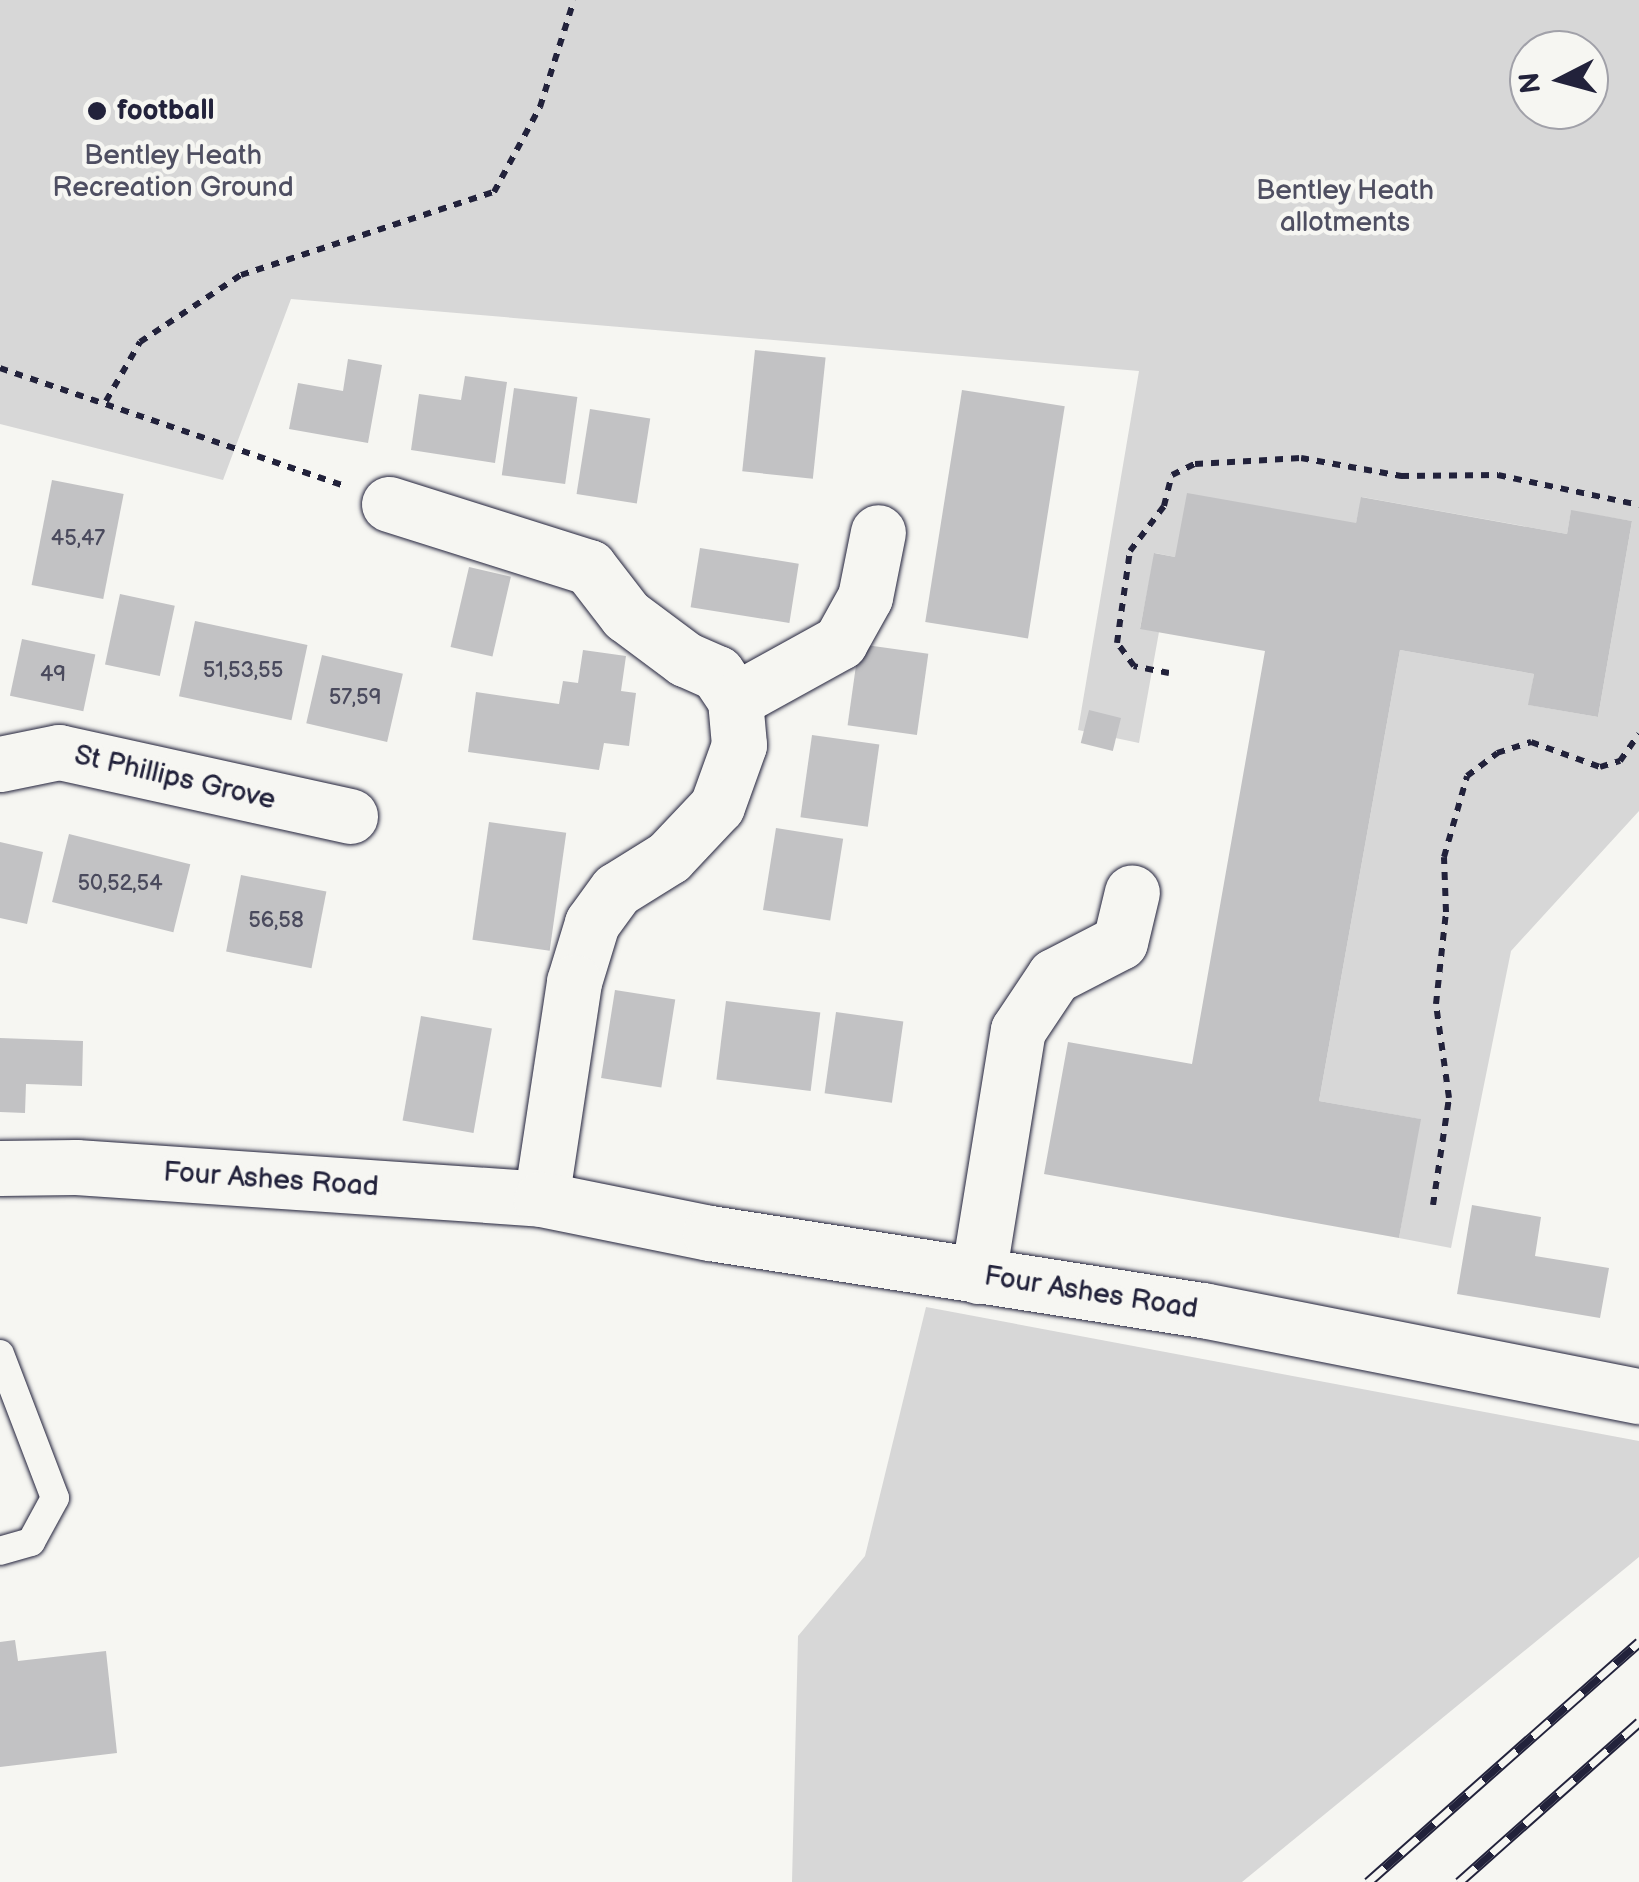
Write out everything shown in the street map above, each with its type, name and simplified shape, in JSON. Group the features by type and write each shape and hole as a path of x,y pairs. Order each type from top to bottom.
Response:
{"street":[{"path":"389,504 590,567 626,614 684,658 717,672 735,700 738,746 717,806 669,857 616,890 592,923 574,982 541,1199"},
{"path":"735,700 840,642 865,597 878,532"},
{"name":"St Phillips Grove","path":"0,764 58,752 350,816"},
{"path":"978,1276 1018,1030 1054,976 1120,942 1132,892"},
{"name":"Four Ashes Road","path":"0,1168 76,1167 541,1199 978,1276 1203,1310 1639,1396"}],"lane":[{"path":"0,1354 55,1498 31,1542 0,1551"}],"path":[{"path":"106,400 140,342 241,275 494,192 540,106 574,0"},
{"path":"0,368 106,400 389,504"},
{"path":"1169,673 1134,666 1116,643 1130,552 1164,506 1172,475 1194,464 1301,458 1400,476 1498,475 1639,505"},
{"path":"1433,1205 1450,1098 1436,1004 1446,912 1444,857 1462,788 1482,763 1531,742 1600,768 1620,761 1639,734"}],"green space":[{"path":"0,0 1639,0 1639,811 1511,951 1451,1248 1399,1238 1420,1119 1319,1101 1400,650 1534,674 1529,705 1598,717 1632,521 1571,511 1567,534 1362,497 1356,523 1175,557 1155,553 1140,628 1159,632 1139,743 1078,730 1139,371 291,299 223,480 0,424"},
{"path":"926,1307 1639,1441 1639,1557 1242,1882 792,1882 798,1636 865,1556"}],"building":[{"path":"755,350 826,357 813,479 742,471"},
{"path":"348,359 382,365 368,443 289,429 298,383 343,391"},
{"path":"465,376 507,382 495,463 411,450 419,394 461,400"},
{"path":"514,388 577,397 565,484 502,475"},
{"path":"962,390 1065,406 1028,638 925,622"},
{"path":"590,409 650,419 637,503 577,494"},
{"path":"52,480 124,494 103,599 32,585"},
{"path":"1187,493 1356,523 1361,497 1567,534 1571,510 1632,521 1598,717 1528,705 1534,674 1400,650 1319,1101 1421,1119 1399,1238 1044,1174 1068,1042 1192,1064 1265,651 1140,629 1154,553 1175,557"},
{"path":"700,548 799,564 789,623 691,607"},
{"path":"469,567 511,577 492,657 451,647"},
{"path":"120,594 175,606 160,676 105,664"},
{"path":"195,621 307,645 291,720 179,696"},
{"path":"22,639 95,655 83,711 10,696"},
{"path":"859,644 928,654 917,735 848,725"},
{"path":"583,650 626,656 621,691 636,693 629,746 604,743 599,770 468,752 476,692 559,704 563,681 578,683"},
{"path":"322,655 403,674 387,742 306,723"},
{"path":"1089,710 1121,718 1113,751 1081,743"},
{"path":"812,735 879,744 868,827 800,817"},
{"path":"489,822 566,833 550,951 472,940"},
{"path":"776,828 843,839 830,921 763,910"},
{"path":"69,834 190,864 173,932 52,902"},
{"path":"0,842 43,852 27,924 0,918"},
{"path":"241,875 326,892 312,968 226,952"},
{"path":"615,990 675,1000 661,1087 601,1078"},
{"path":"726,1001 820,1013 811,1091 716,1079"},
{"path":"836,1012 903,1021 892,1103 825,1093"},
{"path":"421,1016 492,1029 473,1133 403,1120"},
{"path":"0,1038 83,1041 82,1086 26,1084 25,1113 0,1112"},
{"path":"1472,1205 1541,1217 1535,1256 1609,1268 1600,1318 1457,1294"},
{"path":"15,1640 18,1661 106,1651 117,1753 0,1767 0,1642"}],"railway":[{"path":"1368,1882 1639,1642"},
{"path":"1459,1882 1639,1722"}],"place":[{"name":"football","path":"97,111"}],"park label":[{"name":"Bentley Heath Recreation Ground","path":"173,172"},
{"name":"Bentley Heath allotments","path":"1345,207"}]}
